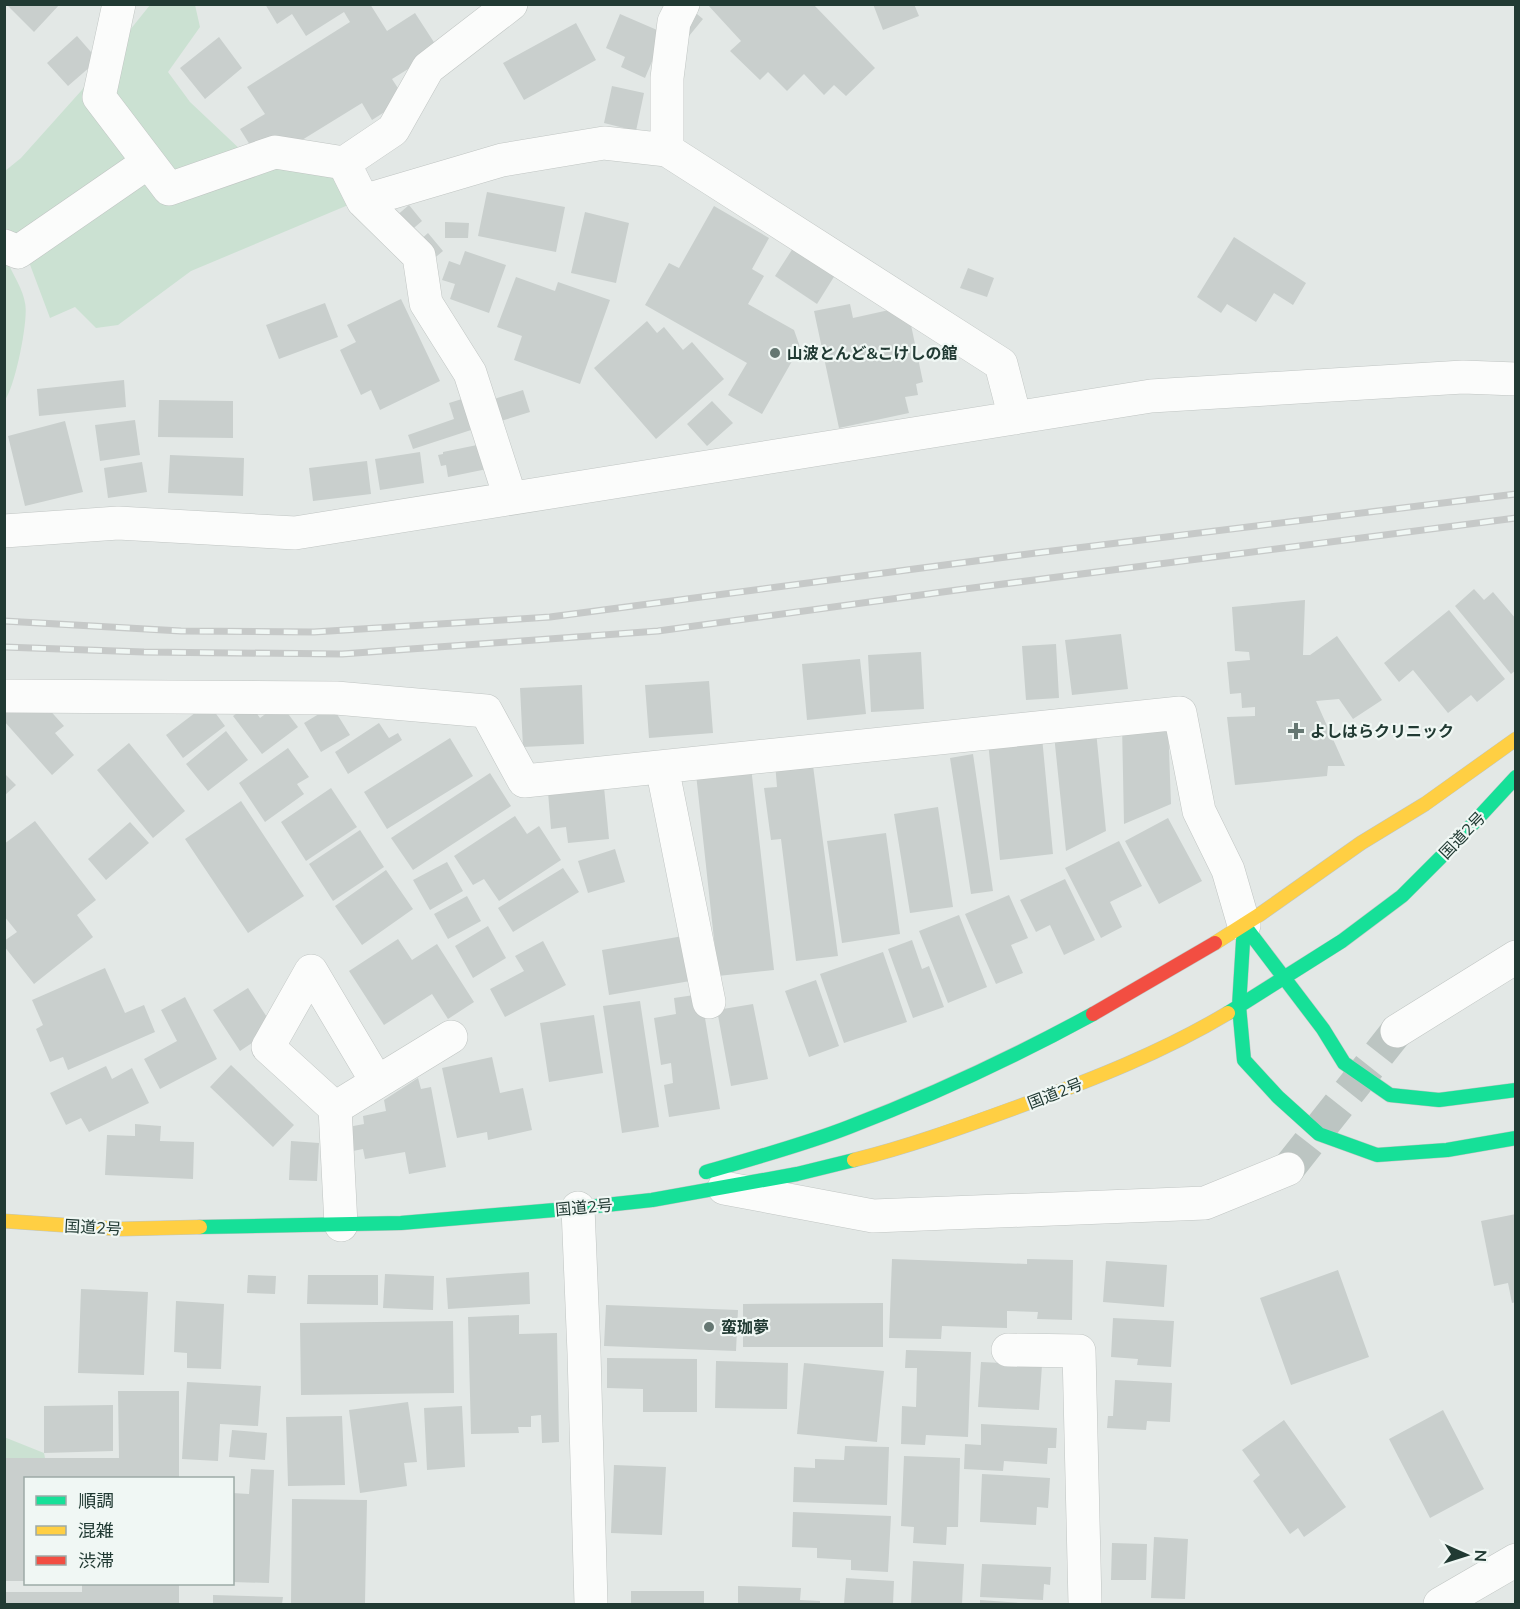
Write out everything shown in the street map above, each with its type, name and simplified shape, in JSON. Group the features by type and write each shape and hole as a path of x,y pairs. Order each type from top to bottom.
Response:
{"main road":[{"path":"689,1176 790,1148 858,1124 992,1068 1120,1000 1244,925 1362,843 1441,793 1515,740"},
{"name":"国道2号","path":"4,1221 121,1229 401,1223 578,1208 652,1200 796,1174 940,1135 1080,1084 1148,1054 1215,1021 1286,978 1342,941 1402,896 1455,843 1515,777"},
{"path":"1244,925 1323,1029 1344,1063 1390,1095 1439,1100 1515,1090"},
{"path":"1244,925 1239,1006 1244,1060 1278,1098 1319,1134 1377,1155 1447,1150 1515,1138"},
{"name":"国道2号","path":"505,1213 577,1202 648,1187"}],"street":[{"path":"119,4 99,98 169,189 275,152 344,163 393,130 428,68 511,4"},
{"path":"667,150 667,78 674,22 683,4"},
{"path":"363,201 502,160 524,156 604,143 667,150 1001,364 1015,418"},
{"path":"4,246 18,252 147,163"},
{"path":"344,163 363,201 419,256 426,303 470,373 510,497"},
{"path":"4,531 118,523 295,532 1151,396 1463,377 1515,379"},
{"path":"4,696 336,698 486,711 524,781 1180,713 1199,811 1228,870 1244,925"},
{"path":"662,767 709,1002"},
{"path":"1397,1030 1515,957"},
{"path":"341,1224 335,1108 268,1047 311,970 377,1082"},
{"path":"335,1108 451,1037"},
{"path":"724,1188 873,1216 1205,1203 1288,1169"},
{"path":"578,1208 591,1605"},
{"path":"1008,1350 1079,1351 1085,1605"},
{"path":"1440,1605 1515,1560"}],"green space":[{"path":"150,5 195,5 200,27 168,72 190,102 259,167 337,168 353,203 191,271 118,325 96,328 75,307 50,318 29,262 5,238 5,171 21,158 81,91"},
{"path":"5,261 20,288 26,311 17,368 5,400"},
{"path":"4,1437 44,1453 45,1458 5,1458"}],"building":[{"path":"6,4 60,4 34,32"},
{"path":"265,4 370,4 387,31 415,13 439,50 392,79 405,99 372,120 362,103 289,148 282,136 255,153 240,129 265,114 247,87 350,22 344,12 306,36 292,14 277,24"},
{"path":"707,4 813,4 875,68 846,96 834,85 824,95 804,74 787,91 768,72 760,80 730,51 741,41"},
{"path":"873,4 914,4 919,16 883,30"},
{"path":"691,9 703,19 689,36"},
{"path":"620,14 664,33 645,78 621,67 625,57 606,48"},
{"path":"576,23 596,60 524,100 503,63"},
{"path":"77,36 98,60 68,86 47,63"},
{"path":"219,37 242,68 205,99 180,68"},
{"path":"612,86 644,93 636,131 604,123"},
{"path":"487,192 565,207 556,252 478,236"},
{"path":"409,205 422,221 408,233 395,217"},
{"path":"714,206 769,238 752,269 764,276 748,304 794,330 800,347 762,414 728,395 747,363 645,305 669,263 679,268"},
{"path":"585,212 629,223 616,283 571,273"},
{"path":"445,222 469,223 468,238 445,238"},
{"path":"428,233 443,251 431,261 417,243"},
{"path":"1234,237 1306,283 1293,305 1274,293 1256,322 1227,304 1221,313 1197,297"},
{"path":"795,245 837,272 817,304 775,276"},
{"path":"465,251 506,265 489,313 450,299 455,284 442,280 449,261 460,265"},
{"path":"968,268 994,278 987,297 960,288"},
{"path":"516,277 555,291 558,282 610,300 580,384 514,360 522,336 497,327"},
{"path":"401,299 440,381 380,410 371,390 361,395 340,350 356,342 347,325"},
{"path":"325,303 338,337 279,359 266,325"},
{"path":"850,304 853,318 907,306 923,382 916,384 918,395 905,397 909,413 839,428 814,311"},
{"path":"647,321 657,333 664,327 683,350 692,342 724,379 656,439 594,368"},
{"path":"124,380 126,407 39,416 37,389"},
{"path":"523,390 530,412 501,421 494,399"},
{"path":"462,399 471,430 413,449 408,435 454,419 449,403"},
{"path":"159,400 233,401 233,438 158,437"},
{"path":"712,401 733,423 707,446 687,424"},
{"path":"135,420 140,455 100,461 95,425"},
{"path":"65,421 83,492 25,506 8,436"},
{"path":"482,444 487,469 448,477 446,465 441,466 438,455"},
{"path":"420,452 424,483 380,490 375,459"},
{"path":"170,455 244,458 243,496 168,493"},
{"path":"367,461 371,494 313,501 309,468"},
{"path":"142,462 147,492 108,498 104,468"},
{"path":"1474,589 1484,600 1493,592 1516,619 1516,670 1511,674 1455,606"},
{"path":"1305,600 1303,655 1310,655 1337,636 1382,700 1353,719 1339,699 1316,701 1345,766 1328,766 1327,776 1235,785 1227,717 1255,716 1255,707 1242,708 1241,693 1230,694 1227,662 1250,660 1249,652 1235,651 1232,607"},
{"path":"1449,610 1505,679 1477,702 1471,695 1448,713 1413,670 1399,682 1384,663"},
{"path":"1121,634 1128,689 1072,695 1065,640"},
{"path":"1056,644 1059,698 1026,700 1022,646"},
{"path":"921,652 924,709 871,712 868,655"},
{"path":"860,659 866,714 807,720 802,664"},
{"path":"709,681 713,733 649,738 645,685"},
{"path":"582,685 584,744 523,747 520,688"},
{"path":"37,696 64,726 55,733 74,755 52,775 4,721 4,709"},
{"path":"208,703 225,726 183,758 166,735"},
{"path":"280,703 298,727 262,754 233,716 250,704 260,718"},
{"path":"332,706 350,735 321,752 304,723"},
{"path":"379,723 389,738 398,733 402,740 348,774 335,752"},
{"path":"1168,723 1171,804 1124,824 1122,724"},
{"path":"226,731 248,760 208,791 186,764"},
{"path":"1096,731 1106,831 1066,851 1054,735"},
{"path":"1042,737 1053,854 1000,860 988,742"},
{"path":"450,738 473,776 387,829 364,792"},
{"path":"129,743 185,811 153,838 97,770"},
{"path":"288,748 309,777 297,784 304,794 265,822 239,783"},
{"path":"973,754 993,891 971,894 950,758"},
{"path":"812,758 838,956 796,961 781,839 771,840 764,788 777,787 775,763"},
{"path":"751,767 774,970 718,976 696,774"},
{"path":"4,773 16,785 4,796"},
{"path":"490,773 511,806 413,870 391,838"},
{"path":"604,787 609,839 568,843 566,827 551,829 548,792"},
{"path":"331,788 357,827 306,861 281,822"},
{"path":"241,801 304,896 248,933 185,839"},
{"path":"938,807 953,907 910,913 894,814"},
{"path":"515,816 527,834 539,826 561,860 499,901 484,879 473,885 454,856"},
{"path":"1168,818 1202,881 1159,904 1125,841"},
{"path":"35,821 96,900 77,915 93,937 34,984 4,946 4,941 17,932 4,916 6,902 4,900 4,844"},
{"path":"130,822 149,843 106,880 88,859"},
{"path":"360,830 384,867 333,901 309,864"},
{"path":"886,833 900,934 842,943 827,841"},
{"path":"1119,841 1142,886 1110,902 1122,927 1101,938 1065,868"},
{"path":"615,849 625,882 588,893 578,861"},
{"path":"447,862 463,891 430,910 413,880"},
{"path":"563,868 579,892 513,932 498,908"},
{"path":"386,870 413,909 362,945 335,906"},
{"path":"1065,879 1095,940 1064,955 1050,925 1036,932 1020,900"},
{"path":"1009,895 1028,938 1011,945 1023,973 996,984 965,914"},
{"path":"467,896 481,921 448,939 434,914"},
{"path":"959,915 987,987 948,1003 919,931"},
{"path":"488,926 506,958 473,978 455,946"},
{"path":"689,935 696,980 609,995 602,950"},
{"path":"398,939 412,960 437,944 474,1002 448,1019 432,994 384,1025 349,971"},
{"path":"912,940 922,969 929,966 944,1007 913,1018 888,949"},
{"path":"543,941 566,985 505,1017 490,989 524,971 515,956"},
{"path":"883,952 907,1022 844,1043 820,974"},
{"path":"105,968 125,1013 144,1005 155,1032 68,1070 63,1057 50,1062 36,1029 43,1025 32,1000"},
{"path":"816,980 839,1046 809,1057 785,991"},
{"path":"248,988 274,1028 240,1051 213,1010"},
{"path":"701,994 720,1109 669,1117 664,1085 673,1083 671,1063 661,1065 654,1018 676,1014 674,998"},
{"path":"185,997 217,1059 160,1089 144,1059 177,1041 161,1010"},
{"path":"640,1001 659,1127 622,1133 603,1006"},
{"path":"753,1004 768,1079 731,1086 717,1010"},
{"path":"594,1015 603,1073 549,1082 540,1023"},
{"path":"492,1057 500,1093 523,1088 532,1130 488,1140 487,1132 457,1138 442,1068"},
{"path":"231,1065 294,1125 273,1147 210,1087"},
{"path":"106,1066 112,1079 132,1068 149,1103 89,1132 81,1118 66,1125 50,1093"},
{"path":"418,1078 421,1089 431,1087 446,1167 409,1174 405,1152 365,1159 363,1149 353,1151 348,1127 364,1124 363,1116 386,1111 384,1100"},
{"path":"135,1124 161,1126 160,1141 194,1142 193,1179 105,1175 107,1135 135,1136"},
{"path":"291,1141 319,1143 317,1181 289,1180"},
{"path":"1516,1214 1516,1302 1512,1303 1508,1283 1494,1286 1481,1221"},
{"path":"892,1259 1027,1264 1027,1259 1073,1260 1072,1320 1037,1319 1038,1312 1007,1311 1007,1328 942,1326 941,1339 889,1338"},
{"path":"1106,1261 1167,1265 1164,1307 1103,1302"},
{"path":"1338,1270 1369,1357 1291,1385 1260,1298"},
{"path":"529,1272 530,1304 448,1309 446,1278"},
{"path":"385,1274 434,1276 433,1310 383,1308"},
{"path":"248,1275 276,1276 275,1294 247,1293"},
{"path":"308,1275 378,1275 378,1305 307,1304"},
{"path":"81,1289 148,1292 144,1375 78,1373"},
{"path":"176,1301 224,1304 221,1369 187,1368 187,1353 174,1352"},
{"path":"883,1303 883,1347 743,1347 743,1304"},
{"path":"606,1305 738,1310 736,1351 604,1346"},
{"path":"519,1315 519,1334 557,1333 559,1442 542,1443 541,1415 531,1416 531,1427 518,1427 519,1433 471,1434 468,1317"},
{"path":"1113,1318 1174,1321 1171,1367 1137,1365 1138,1359 1111,1357"},
{"path":"453,1321 454,1393 301,1395 300,1323"},
{"path":"906,1350 971,1352 968,1437 926,1435 925,1445 901,1444 902,1406 916,1407 917,1368 905,1368"},
{"path":"607,1358 697,1359 697,1412 643,1412 643,1389 607,1388"},
{"path":"716,1361 788,1363 787,1409 715,1408"},
{"path":"981,1362 1042,1365 1039,1410 978,1407"},
{"path":"804,1363 884,1371 877,1442 797,1434"},
{"path":"1115,1380 1172,1383 1170,1422 1147,1421 1146,1430 1107,1428 1108,1416 1113,1416"},
{"path":"187,1382 261,1386 258,1426 220,1424 218,1461 182,1459"},
{"path":"118,1391 179,1391 179,1477 24,1477 24,1581 4,1581 4,1458 119,1458"},
{"path":"408,1402 417,1462 404,1463 407,1486 360,1493 349,1410"},
{"path":"113,1405 113,1451 44,1453 44,1406"},
{"path":"462,1406 465,1467 427,1470 424,1408"},
{"path":"1443,1410 1484,1489 1430,1518 1389,1439"},
{"path":"342,1416 345,1485 288,1486 286,1417"},
{"path":"1284,1420 1346,1507 1304,1537 1298,1528 1290,1534 1253,1481 1260,1475 1242,1450"},
{"path":"981,1424 1057,1428 1056,1448 1048,1448 1047,1464 1004,1461 1003,1471 964,1469 965,1444 981,1445"},
{"path":"232,1430 267,1433 265,1460 229,1457"},
{"path":"845,1446 889,1447 887,1505 793,1502 794,1467 815,1468 815,1459 844,1460"},
{"path":"904,1456 960,1458 958,1527 947,1527 946,1545 913,1543 914,1527 901,1526"},
{"path":"614,1465 666,1467 662,1535 611,1533"},
{"path":"251,1469 274,1470 269,1583 234,1582 234,1493 249,1494"},
{"path":"982,1474 1050,1478 1048,1508 1037,1507 1036,1525 980,1522"},
{"path":"292,1499 367,1500 365,1604 291,1604"},
{"path":"793,1512 891,1516 888,1572 851,1570 851,1560 817,1558 817,1548 792,1547"},
{"path":"1154,1537 1188,1539 1185,1599 1151,1598"},
{"path":"1112,1543 1147,1544 1146,1580 1111,1580"},
{"path":"913,1561 964,1564 962,1604 911,1604"},
{"path":"982,1564 1051,1567 1050,1585 1044,1584 1043,1600 980,1597"},
{"path":"846,1578 894,1581 893,1604 844,1604"},
{"path":"82,1585 179,1585 179,1604 4,1604 4,1592 82,1592"},
{"path":"738,1586 801,1588 800,1600 820,1601 820,1604 738,1604"},
{"path":"631,1591 704,1591 704,1604 631,1604"},
{"path":"213,1595 283,1597 282,1604 213,1604"},
{"path":"980,1600 1020,1603 1020,1604 980,1604"}],"tunnel":[{"path":"1288,1169 1397,1031"}],"railway":[{"path":"4,621 181,631 314,632 550,617 1036,553 1516,494"},
{"path":"4,647 144,652 342,654 658,631 1516,518"}],"traffic: fast":[{"path":"1228,1013 1342,941 1402,896 1516,777"},
{"path":"1244,925 1239,1006 1244,1060 1278,1097 1319,1134 1377,1155 1447,1150 1516,1138"},
{"path":"1244,925 1323,1029 1344,1063 1390,1095 1439,1100 1516,1090"},
{"path":"706,1172 814,1140 880,1115 973,1075 1093,1014"},
{"path":"200,1227 401,1223 578,1208 652,1200 797,1174 854,1160"}],"traffic: slow":[{"path":"1215,943 1361,843 1425,804 1516,739"},
{"path":"854,1160 938,1135 1073,1086 1152,1053 1228,1013"},
{"path":"4,1221 121,1229 200,1227"}],"traffic: jam":[{"path":"1093,1014 1215,943"}],"place":[{"name":"山波とんど&こけしの館","path":"775,353"},
{"name":"よしはらクリニック","path":"1296,731"},
{"name":"蛮珈夢","path":"709,1327"}]}
